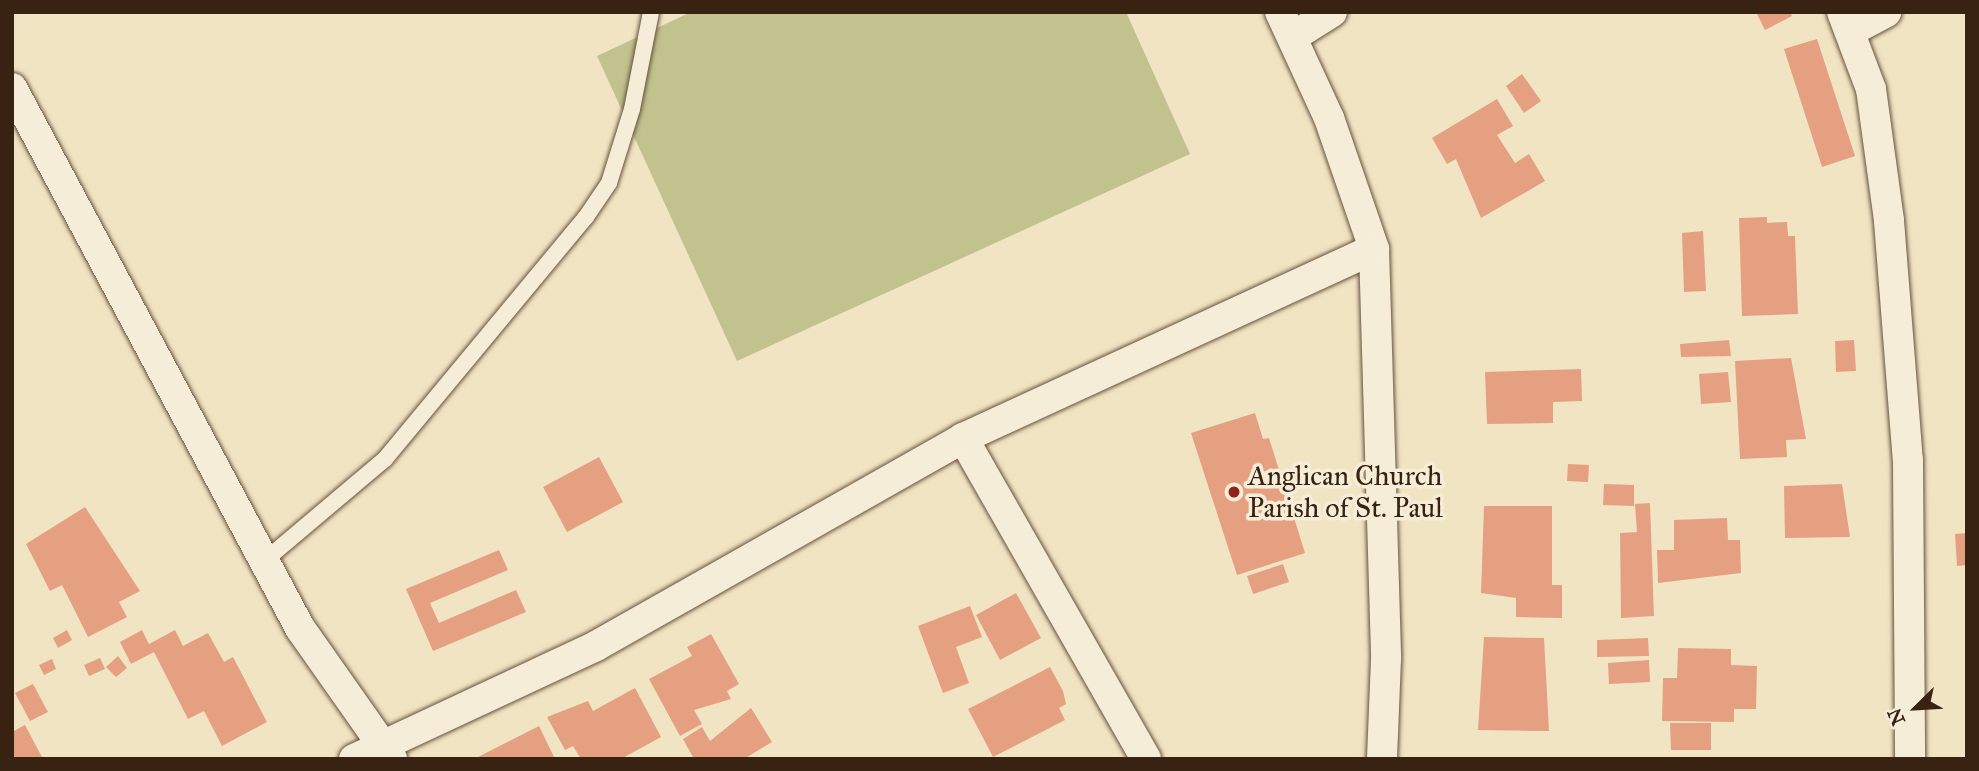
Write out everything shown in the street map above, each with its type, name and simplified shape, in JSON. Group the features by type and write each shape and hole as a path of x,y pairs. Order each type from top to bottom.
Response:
{"street":[{"path":"1332,12 1287,24 1374,249 1386,659 1382,759"},
{"path":"1886,12 1847,22 1871,89 1889,221 1908,460 1910,759"},
{"path":"12,88 264,562 387,753"},
{"path":"354,759 387,753 596,646 963,438 1374,249"},
{"path":"963,438 1146,759"}],"lane":[{"path":"264,562 385,459 586,216 609,183 624,134 651,12"}],"green space":[{"path":"691,12 1126,12 1190,154 737,361 597,56"}],"building":[{"path":"1756,12 1790,12 1792,16 1765,30"},
{"path":"1817,39 1855,156 1822,167 1784,49"},
{"path":"1522,74 1541,101 1524,113 1506,86"},
{"path":"1497,99 1513,126 1497,135 1515,163 1529,154 1545,181 1481,218 1456,159 1447,164 1432,138"},
{"path":"1767,217 1767,223 1787,222 1788,236 1795,236 1798,314 1742,316 1739,218"},
{"path":"1703,231 1706,291 1684,292 1682,233"},
{"path":"1729,340 1731,356 1681,357 1680,344"},
{"path":"1854,340 1856,371 1836,372 1835,341"},
{"path":"1791,358 1806,439 1786,440 1787,457 1740,459 1735,361"},
{"path":"1581,369 1582,401 1553,402 1553,423 1487,424 1485,372"},
{"path":"1728,372 1731,402 1701,404 1699,374"},
{"path":"1255,413 1263,439 1269,438 1305,553 1237,575 1191,433"},
{"path":"599,457 623,502 567,532 543,487"},
{"path":"1568,464 1589,465 1588,482 1567,481"},
{"path":"1604,484 1634,485 1634,506 1603,505"},
{"path":"1842,484 1850,537 1785,538 1784,486"},
{"path":"1650,503 1654,616 1621,618 1620,533 1637,532 1635,504"},
{"path":"1484,506 1552,506 1552,585 1562,585 1562,618 1516,617 1516,598 1481,593"},
{"path":"85,507 140,591 119,602 127,617 88,637 62,585 50,591 26,544"},
{"path":"1727,518 1728,540 1740,540 1741,573 1658,583 1657,550 1674,550 1674,520"},
{"path":"1967,533 1967,565 1957,566 1955,534"},
{"path":"499,550 508,570 430,603 439,623 516,590 526,612 433,651 406,589"},
{"path":"1283,564 1289,582 1253,594 1247,576"},
{"path":"1016,593 1041,638 1000,660 976,615"},
{"path":"970,606 982,637 956,647 969,683 943,693 918,626"},
{"path":"67,630 72,640 58,648 53,638"},
{"path":"142,630 149,644 175,630 183,646 208,633 224,662 233,657 267,722 222,746 204,711 188,719 154,652 131,664 120,642"},
{"path":"711,634 739,684 727,691 731,699 694,710 702,724 680,736 649,679 692,656 687,647"},
{"path":"1484,637 1544,638 1549,731 1478,730"},
{"path":"1648,638 1649,656 1597,657 1597,640"},
{"path":"1678,648 1731,649 1731,665 1757,666 1756,709 1734,709 1734,722 1662,721 1663,678 1677,678"},
{"path":"118,656 127,668 116,677 106,667"},
{"path":"100,658 105,669 89,676 84,665"},
{"path":"52,659 56,669 44,675 39,665"},
{"path":"1649,660 1650,682 1609,684 1608,663"},
{"path":"1050,667 1063,691 1066,704 1059,708 1065,720 993,757 968,709"},
{"path":"33,684 48,712 30,721 15,693"},
{"path":"635,688 661,737 621,759 581,759 573,746 565,750 547,717 588,701 593,711"},
{"path":"751,708 772,742 744,759 694,759 683,739 702,727 710,741"},
{"path":"1670,723 1711,723 1711,750 1671,750"},
{"path":"25,725 43,759 12,759 12,732"},
{"path":"539,726 555,759 474,759"}],"place":[{"name":"Anglican Church Parish of St. Paul","path":"1234,492"}]}
